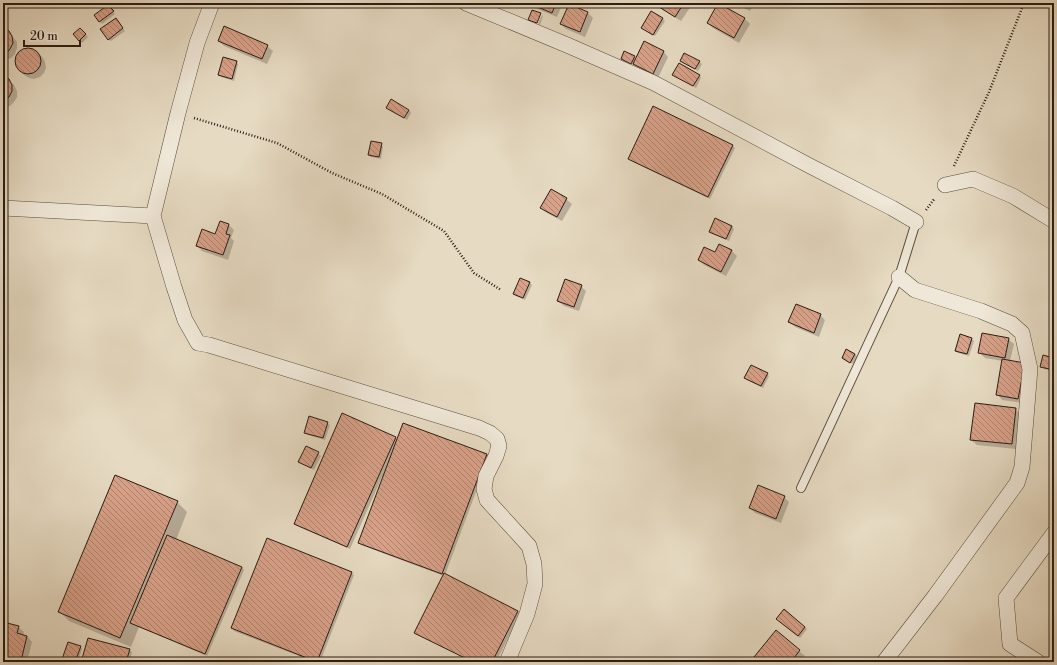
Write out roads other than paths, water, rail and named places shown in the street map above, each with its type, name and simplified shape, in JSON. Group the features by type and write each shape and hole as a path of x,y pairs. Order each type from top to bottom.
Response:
{"street":[{"path":"212,3 197,43 153,216 185,320 198,343 305,374 479,428 490,433 497,439 499,446 496,456 486,476 484,489 487,500 529,546 534,564 535,584 527,614 507,662"},
{"path":"466,3 654,83 916,222"},
{"path":"945,185 973,179 1013,196 1054,221"},
{"path":"3,208 153,216"},
{"path":"884,662 935,596 1017,483 1022,467 1030,368 1022,333 1012,324 981,311 915,290 899,277"},
{"path":"1038,662 1010,644 1006,598 1054,533"}],"lane":[{"path":"801,488 899,277 916,222"}]}
